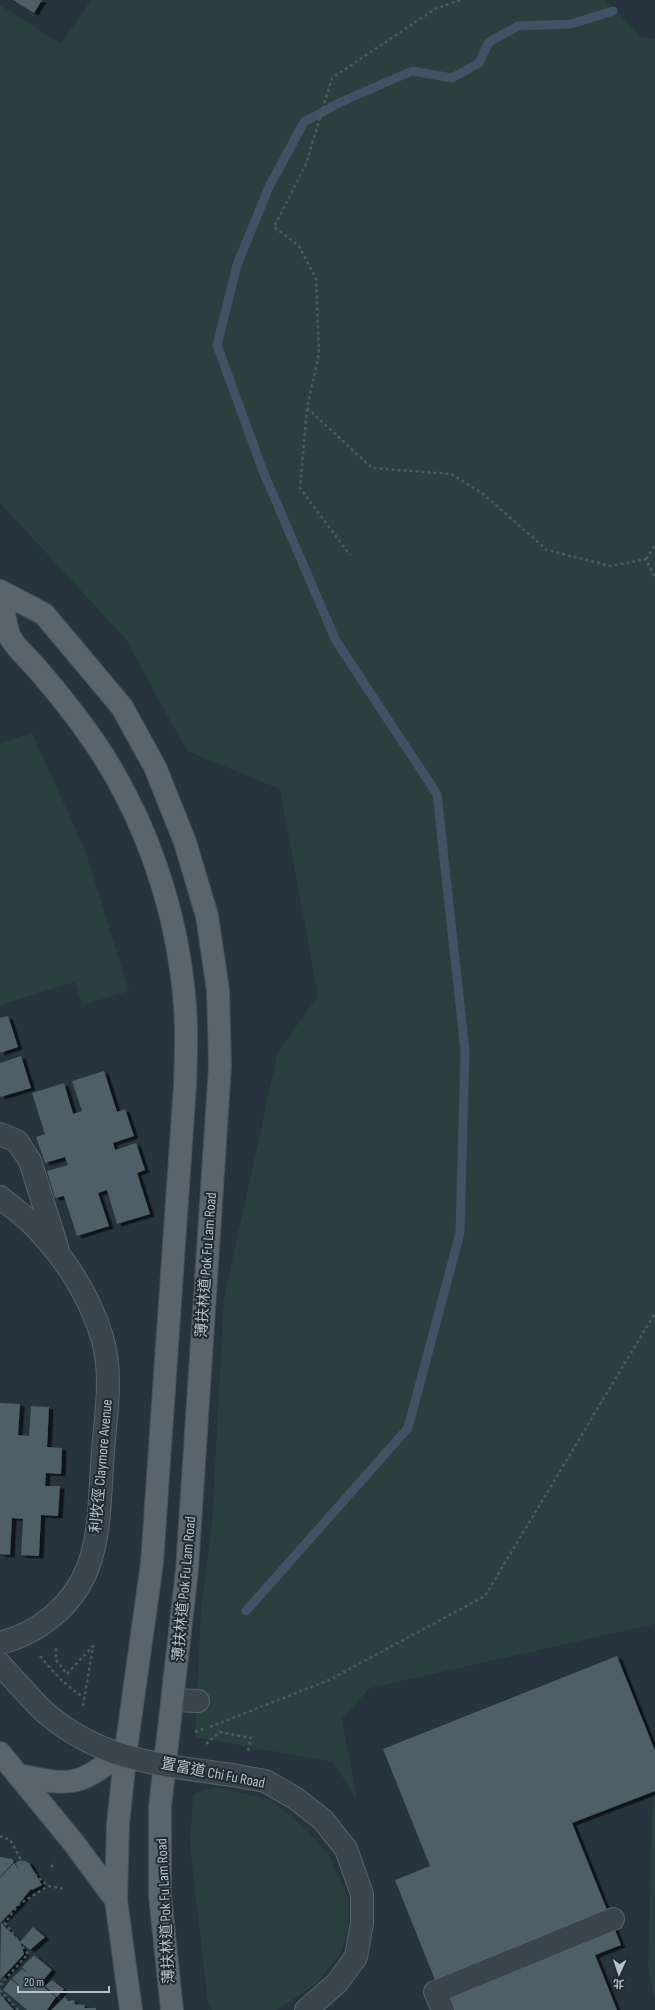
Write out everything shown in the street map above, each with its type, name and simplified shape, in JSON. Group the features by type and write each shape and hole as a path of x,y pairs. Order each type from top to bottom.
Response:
{"main road":[{"name":"薄扶林道 Pok Fu Lam Road","path":"0,592 44,614 122,707 138,734 155,767 185,842 207,916 218,990 220,1066 187,1570 160,1807 160,1895 172,2010"},
{"name":"薄扶林道 Pok Fu Lam Road","path":"0,592 10,637 50,684 88,734 122,788 138,821 154,858 165,894 174,930 185,1007 185,1085 152,1563 126,1749 118,1824 116,1900 131,2010"},
{"path":"19,1774 45,1781 67,1783 79,1780 94,1773 126,1749"},
{"path":"0,1753 19,1774 116,1900"}],"street":[{"name":"利牧徑 Claymore Avenue","path":"0,1134 17,1141 30,1161 60,1255"},
{"name":"利牧徑 Claymore Avenue","path":"0,1198 30,1222 60,1255 84,1294 102,1337 109,1380 96,1534 88,1567 72,1597 48,1621 19,1638 0,1643"},
{"name":"置富道 Chi Fu Road","path":"0,1664 47,1714 93,1744 118,1755 171,1766 232,1774 265,1781 296,1798 323,1820 346,1849 362,1894 362,1923 356,1957 337,1983 306,2010"},
{"path":"173,1700 198,1701"},
{"path":"443,2010 435,1992 613,1919"}],"path":[{"path":"350,555 300,488 307,408 319,353 316,279 299,246 274,227 306,164 332,78 435,9 460,0"},
{"path":"307,408 372,468 451,474 482,493 547,550 611,566 646,559 655,544"},
{"path":"646,559 655,578"},
{"path":"193,1733 329,1680 485,1596 655,1315"},
{"path":"58,1644 56,1648 56,1660 67,1674 93,1646 82,1711"},
{"path":"36,1652 53,1672 85,1698"},
{"path":"200,1748 220,1732 251,1738 248,1755"},
{"path":"0,1837 2,1836 11,1841 23,1864 48,1886 65,1889"},
{"path":"0,1986 28,1954 4,1923 18,1905 48,1886"},
{"path":"0,1990 18,2010"}],"green space":[{"path":"91,0 605,0 640,36 655,39 655,1624 370,1688 342,1719 357,1800 333,1762 195,1737 201,1609 212,1525 224,1298 278,1052 318,996 280,789 187,751 125,638 0,503 0,5 61,44"},
{"path":"32,733 85,850 129,991 82,1005 75,982 0,1005 0,743"},
{"path":"655,1720 655,2001 648,1967"},
{"path":"220,1788 268,1799 294,1818 328,1853 348,1897 348,1928 342,1951 317,1983 276,2010 212,2010 208,2004 190,1846 193,1795 204,1789"}],"building":[{"path":"13,0 42,0 34,13"},
{"path":"8,1016 18,1047 0,1053 0,1018"},
{"path":"21,1056 31,1088 0,1097 0,1063"},
{"path":"104,1071 117,1112 125,1109 134,1136 113,1143 115,1150 136,1143 145,1170 137,1173 150,1214 117,1224 107,1190 98,1193 109,1226 77,1236 64,1196 55,1198 47,1171 68,1165 65,1157 45,1163 36,1137 45,1134 32,1093 64,1083 73,1114 82,1111 72,1081"},
{"path":"0,1403 20,1404 18,1435 29,1436 31,1406 49,1407 47,1447 62,1448 61,1474 46,1473 45,1486 60,1486 58,1516 41,1515 39,1556 21,1555 23,1519 12,1518 10,1555 0,1554"},
{"path":"617,1656 655,1751 655,1791 572,1823 621,1945 595,1955 617,2010 447,2010 395,1880 430,1866 383,1749"},
{"path":"0,1857 12,1859 14,1862 0,1877"},
{"path":"22,1860 29,1863 42,1885 32,1890 31,1889 0,1923 0,1878 14,1863 21,1872 15,1863"},
{"path":"1,1923 20,1941 24,1954 0,1980"},
{"path":"33,1927 45,1937 30,1950 20,1942"},
{"path":"34,1955 52,1970 40,1984 56,1997 47,2010 27,2010 3,1990 11,1979 21,1988 12,1978 22,1969 27,1973 22,1967"},
{"path":"52,1980 64,1989 57,1997 45,1986"},
{"path":"0,1994 14,2010 0,2010"},
{"path":"65,1997 68,2001 74,2000 75,2004 85,2005 84,2008 96,2008 96,2010 51,2010"}],"waterway":[{"path":"246,1611 408,1428 460,1233 465,1051 437,794 336,641 263,471 217,345 237,265 269,187 304,122 341,102 412,71 452,78 479,63 489,42 518,26 571,24 613,11"}]}
